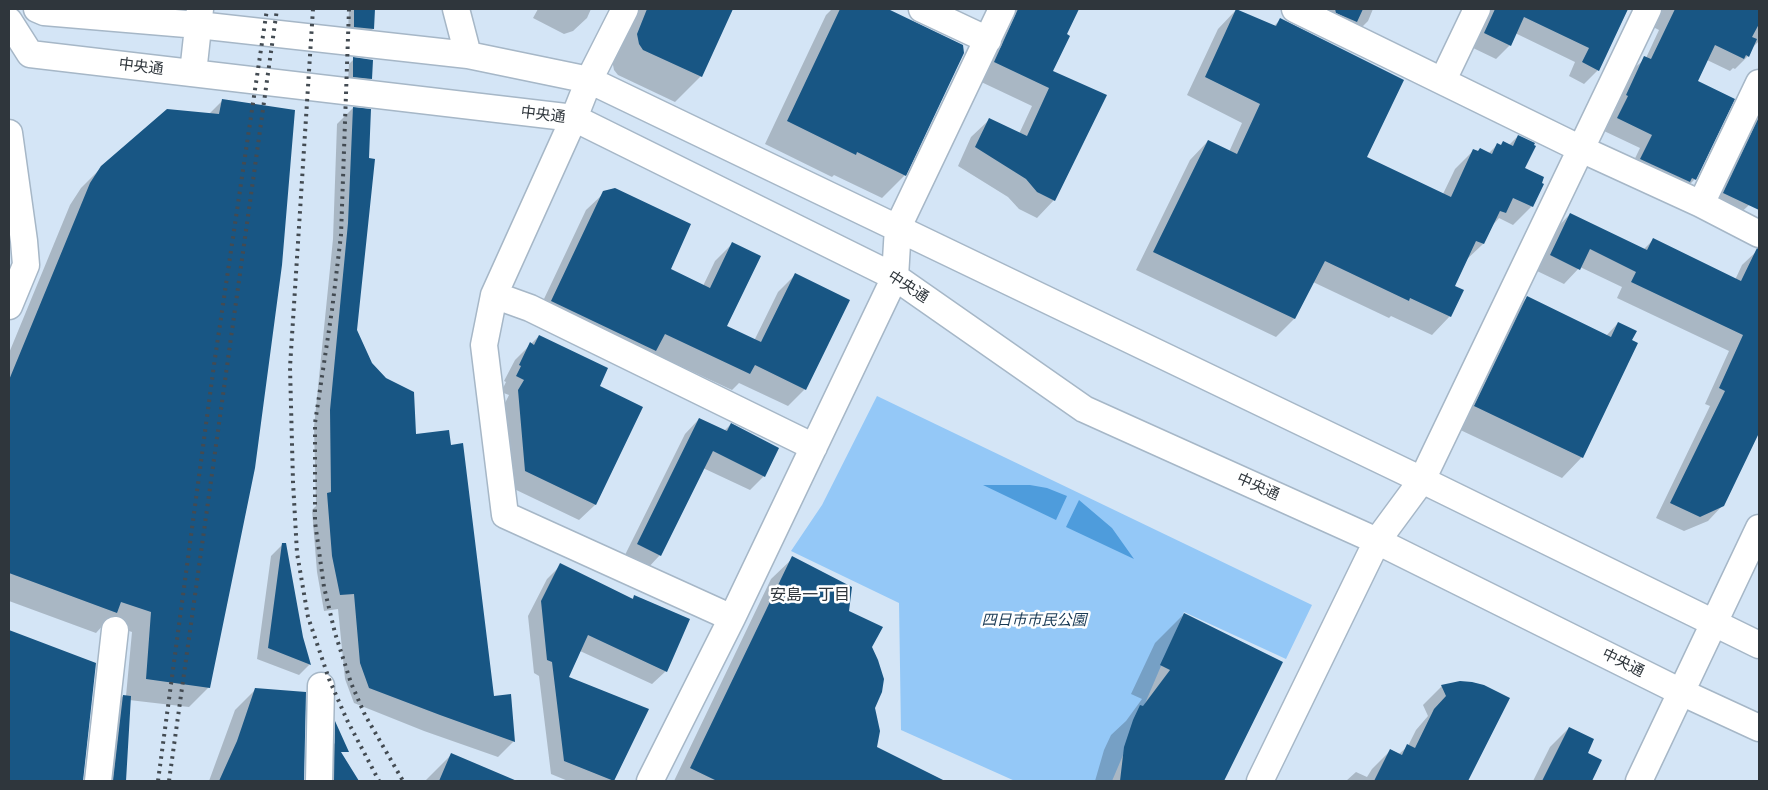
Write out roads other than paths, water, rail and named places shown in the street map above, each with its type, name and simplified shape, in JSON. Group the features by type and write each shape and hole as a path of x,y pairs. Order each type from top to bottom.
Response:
{"street":[{"path":"456,9 468,55"},
{"path":"625,9 590,80 494,295 484,345 505,514 732,618"},
{"path":"922,9 988,40"},
{"path":"650,781 732,618 895,278 898,227 1002,9"},
{"path":"1295,9 1581,149 1701,204 1759,234"},
{"path":"1443,80 1478,9"},
{"path":"1260,781 1376,541 1422,480 1648,9"},
{"path":"30,54 42,10 199,17 468,55 590,80 1422,480 1759,645"},
{"path":"193,74 199,17"},
{"path":"9,21 30,54"},
{"name":"中央通","path":"30,54 574,118 895,278 1084,409 1376,541 1681,692 1759,728"},
{"path":"1701,204 1759,83"},
{"path":"9,133 26,265 9,306"},
{"path":"494,295 530,308 814,447"},
{"path":"1638,781 1759,528"},
{"path":"98,781 115,630"},
{"path":"319,781 321,686"}],"railway":[{"path":"158,781 214,365 267,9"},
{"path":"169,781 277,9"},
{"path":"313,9 290,367 297,553 308,617 329,679 347,720 379,781"},
{"path":"349,9 341,235 315,423 315,522 324,587 335,633 351,683 365,715 403,781"}],"district":[{"name":"安島一丁目","path":"810,595"}],"park label":[{"name":"四日市市民公園","path":"1034,621"}]}
